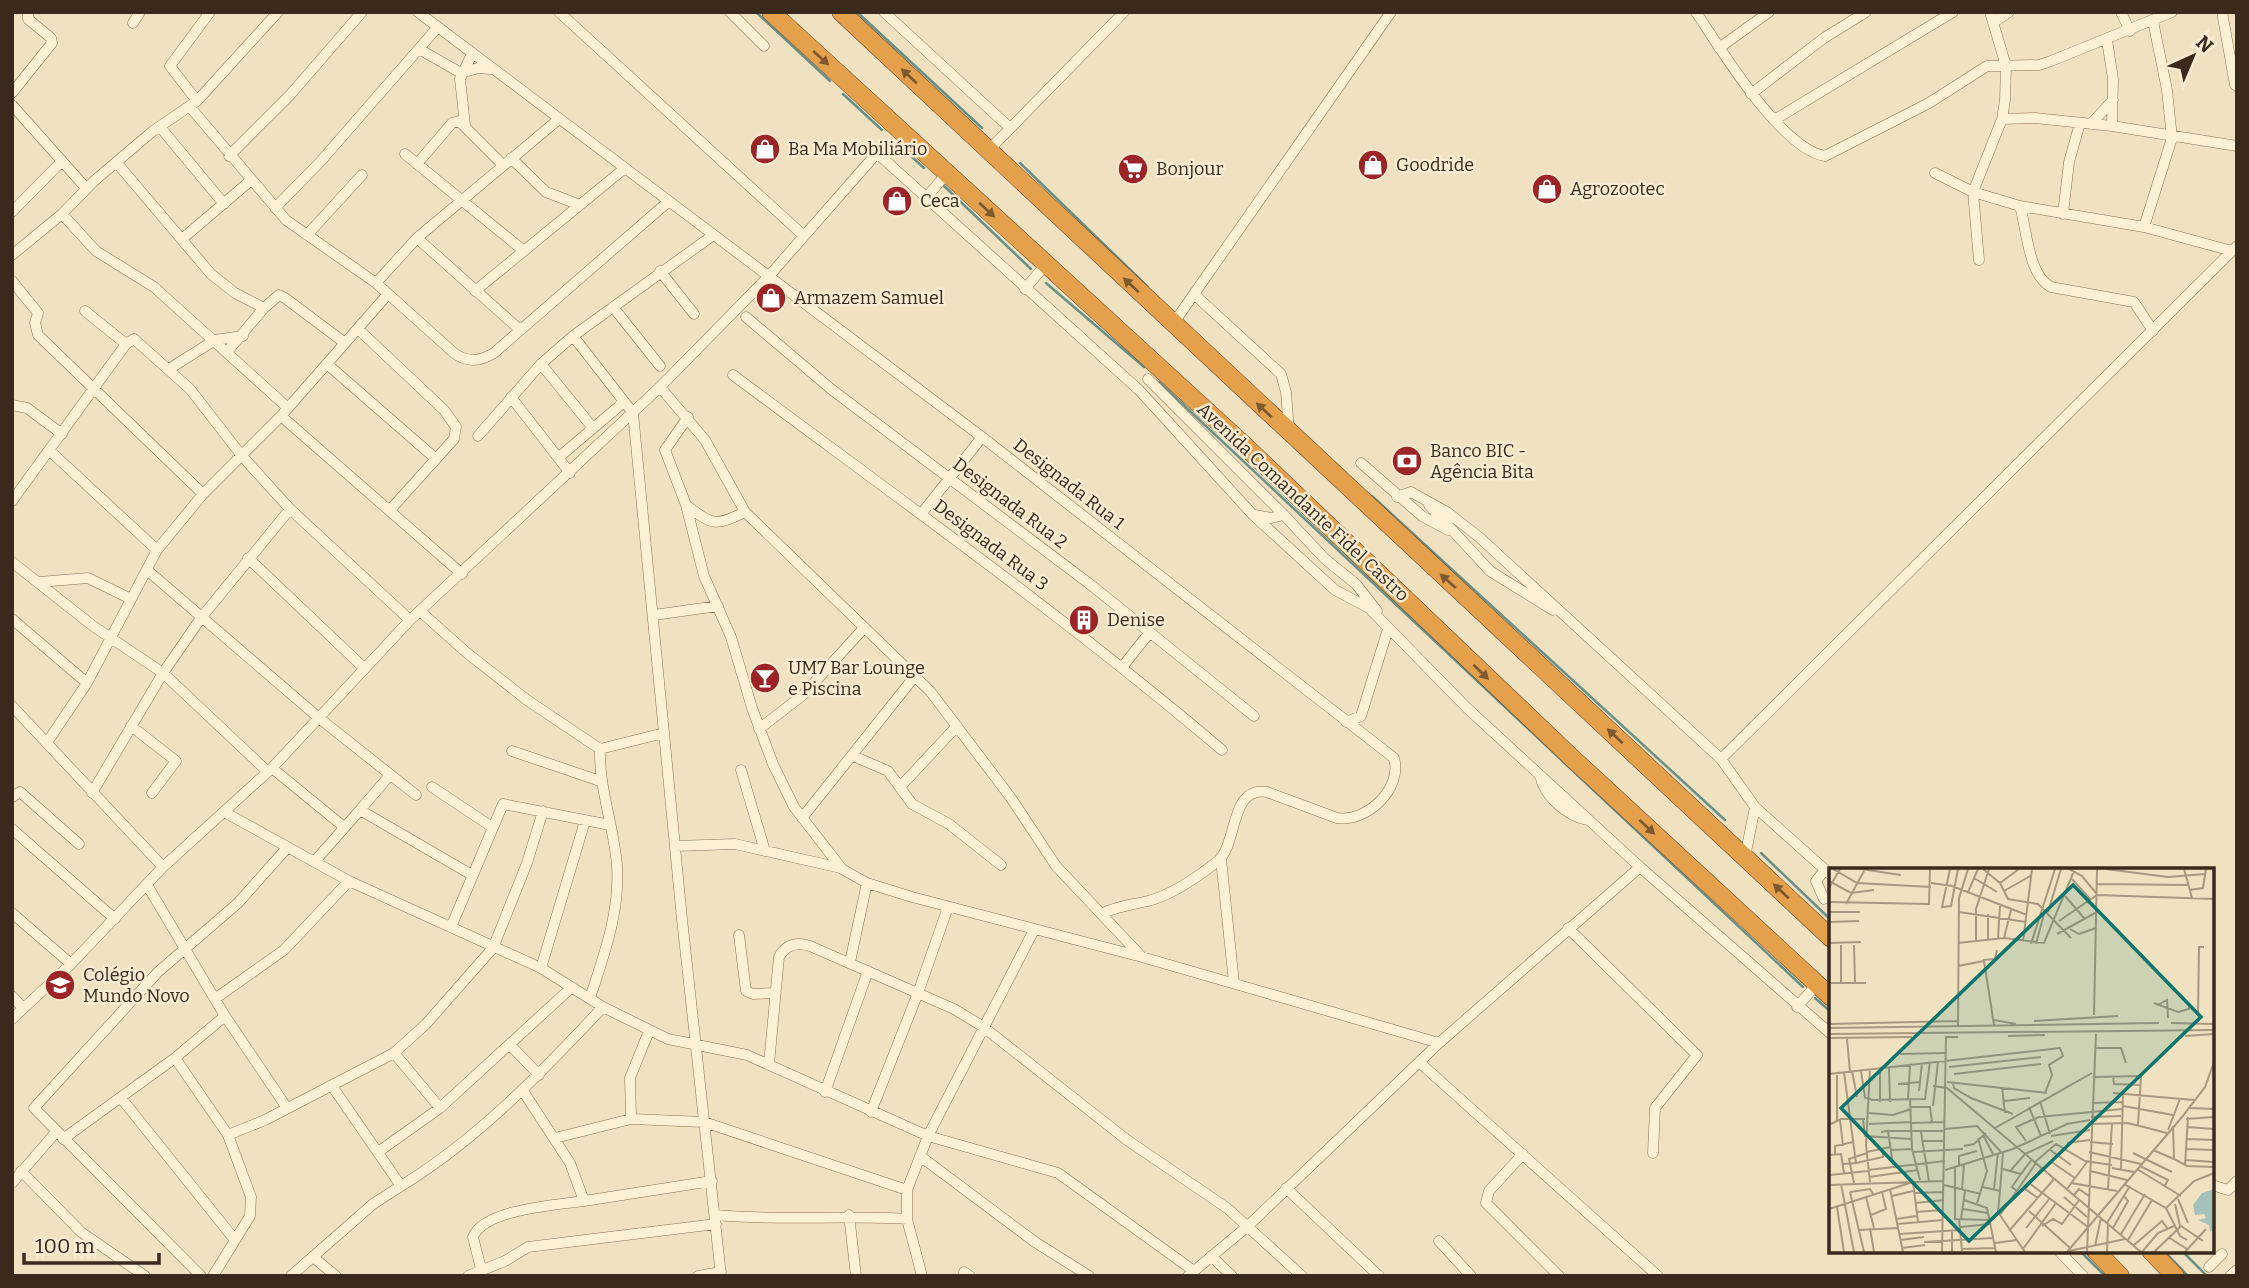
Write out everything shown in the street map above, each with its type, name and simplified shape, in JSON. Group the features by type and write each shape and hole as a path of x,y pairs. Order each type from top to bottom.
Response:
{"highway":[{"name":"Avenida Comandante Fidel Castro","path":"771,12 1046,264 1154,373 1829,995"},
{"path":"841,12 1289,434 1829,936"},
{"path":"2098,1253 2120,1276"},
{"path":"2153,1253 2175,1276"}],"street":[{"path":"12,93 52,43 51,38 27,19 28,12"},
{"path":"133,23 140,12"},
{"path":"210,12 170,66 229,156 275,208 307,235 376,283 460,358 477,360 486,357 669,201"},
{"path":"12,255 62,214 116,162 193,104 278,12"},
{"name":"Designada Rua 1","path":"418,12 982,437 1394,758 1395,774 1374,806 1365,815 1348,820 1268,792 1257,792 1241,805 1221,859"},
{"path":"559,12 804,236"},
{"path":"730,12 764,46"},
{"path":"884,12 1010,128"},
{"path":"988,151 1124,12"},
{"path":"1173,324 1196,296 1391,12"},
{"path":"1696,12 1751,94 1774,120 1816,153 1828,156 1929,103 1987,66 2039,65 2130,31 2172,12"},
{"path":"1719,48 1769,12"},
{"path":"1751,94 1824,38 1866,12"},
{"path":"1774,120 1953,12"},
{"path":"1979,260 1973,192 2002,119 2006,66 1992,17 2009,12"},
{"path":"2121,12 2130,31"},
{"path":"2222,12 2235,85"},
{"path":"229,156 290,95 359,14"},
{"path":"2144,227 2172,138 2167,90 2153,21"},
{"path":"275,208 437,27"},
{"path":"2107,40 2113,100 2112,126"},
{"path":"419,49 461,73 478,68 493,69"},
{"path":"465,125 461,73 472,54"},
{"path":"2063,214 2069,162 2085,124 2113,100"},
{"path":"12,105 86,188"},
{"path":"2002,119 2035,118 2112,126 2172,138 2237,146"},
{"path":"376,283 416,239 559,119"},
{"path":"417,164 452,123 459,121 546,192 580,205"},
{"path":"160,127 224,204"},
{"path":"12,1019 71,964 163,867 226,813 270,770 363,667 410,620 660,387 769,276 877,153 1139,390 1253,515 1335,590 1369,608 1467,708 1640,867 1829,1032"},
{"path":"405,154 524,251"},
{"path":"12,212 62,161"},
{"path":"116,162 227,288 264,307"},
{"path":"475,291 625,168"},
{"path":"926,198 947,173"},
{"path":"1935,173 1973,192 2020,206 2144,227 2234,249"},
{"path":"307,235 362,175"},
{"path":"182,239 250,181"},
{"path":"2020,206 2036,270 2042,281 2051,287 2134,302 2153,331"},
{"path":"62,214 96,251 154,287 215,340 284,412 461,575"},
{"path":"478,436 541,364 573,336 712,236"},
{"path":"416,239 519,329"},
{"path":"1721,758 2234,249"},
{"path":"1025,289 1046,264"},
{"path":"660,271 694,314"},
{"path":"12,281 35,306 38,335 203,494"},
{"path":"48,741 87,683 157,550 203,494 284,412 388,294"},
{"path":"227,352 243,336 264,307 279,295 345,343"},
{"path":"1196,296 1281,374 1287,399 1289,434"},
{"path":"612,307 660,366"},
{"path":"85,311 126,344"},
{"name":"Designada Rua 2","path":"746,317 831,390 950,477 1254,716"},
{"path":"358,329 453,420 454,439 390,510"},
{"path":"169,369 215,340 243,336"},
{"path":"573,336 633,413 721,1274 698,1276"},
{"path":"12,500 126,344 134,340 190,389 242,456 290,509 410,620"},
{"path":"327,364 436,459"},
{"path":"541,364 593,428"},
{"path":"1139,390 1154,373 1317,551 1369,598 1390,632"},
{"name":"Designada Rua 3","path":"733,375 922,513 1123,666 1222,750"},
{"path":"660,387 688,417 718,461 734,498 745,512 863,629 915,676 1011,798 1051,859 1142,957"},
{"path":"511,397 570,473"},
{"path":"558,458 624,402"},
{"path":"12,405 27,408 62,434"},
{"path":"688,417 665,450 686,505 704,576 735,646 759,729 802,818 842,869"},
{"path":"922,513 982,437"},
{"path":"49,450 157,550"},
{"path":"1362,463 1397,498 1422,516 1451,531"},
{"path":"1397,498 1411,492 1422,497 1479,537 1721,758 1755,807 1827,873 1816,881 1824,899"},
{"path":"1422,497 1490,571 1567,618"},
{"path":"686,505 713,524 722,523 745,512"},
{"path":"92,793 163,673 201,618 290,509"},
{"path":"1253,515 1271,518 1284,514"},
{"path":"1317,551 1335,590"},
{"path":"248,558 363,667"},
{"path":"12,562 93,626 163,673 270,770 344,827"},
{"path":"147,570 319,718 416,795"},
{"path":"39,582 88,578 131,599"},
{"path":"654,615 718,606"},
{"path":"420,611 518,693 600,749 664,733"},
{"path":"12,620 87,683"},
{"path":"759,729 809,690 863,629"},
{"path":"1123,666 1150,632"},
{"path":"1346,722 1361,716 1390,632"},
{"path":"802,818 915,676"},
{"path":"12,706 17,716 48,741 92,793 163,867"},
{"path":"131,726 176,761 152,793"},
{"path":"900,787 957,726"},
{"path":"590,998 611,931 617,900 617,865 600,781 600,749"},
{"path":"512,751 600,781"},
{"path":"853,756 882,767 920,810 949,824 1001,865"},
{"path":"741,769 760,825 765,851"},
{"path":"314,862 390,775"},
{"path":"432,788 492,827"},
{"path":"12,797 20,792 79,844"},
{"path":"451,927 503,804 610,825"},
{"path":"1745,857 1755,807"},
{"path":"360,810 472,875"},
{"path":"228,1135 332,1086 394,1053 426,1024 493,948 527,863 543,811"},
{"path":"226,813 286,849 349,881 541,968 603,1007 649,1031 677,1042 729,1049 769,1064 825,1092 929,1136 1058,1173 1191,1273 1248,1226 1439,1043 1640,867"},
{"path":"541,968 585,821"},
{"path":"12,829 115,919"},
{"path":"676,846 735,844 842,869 867,883 948,907 1142,957 1439,1043"},
{"path":"201,1276 34,1111 186,945 238,903 286,849"},
{"path":"1101,914 1119,906 1149,901 1170,892 1221,859 1234,984"},
{"path":"216,998 284,950 349,881"},
{"path":"849,962 867,883"},
{"path":"147,885 186,945 225,1016 287,1108"},
{"path":"871,1112 918,993 948,907"},
{"path":"12,913 71,964"},
{"path":"1568,928 1697,1055 1655,1108 1653,1153"},
{"path":"922,1276 907,1219 907,1190 929,1136 982,1026 1034,930"},
{"path":"739,935 746,991 774,993"},
{"path":"769,1064 779,957 789,946 800,943 918,993 982,1026 1127,1140 1227,1208 1302,1276"},
{"path":"825,1092 868,971"},
{"path":"1797,1007 1817,984"},
{"path":"378,1152 440,1108 511,1046 572,987"},
{"path":"12,996 23,1008"},
{"path":"291,1276 373,1204 428,1168 523,1091 603,1007"},
{"path":"12,1183 59,1135 121,1098 225,1016"},
{"path":"631,1119 630,1078 649,1031"},
{"path":"511,1046 539,1075"},
{"path":"394,1053 440,1108"},
{"path":"175,1058 228,1135 252,1205 250,1216 214,1276"},
{"path":"1419,1062 1658,1276"},
{"path":"332,1086 401,1186"},
{"path":"523,1091 570,1163 584,1201"},
{"path":"121,1098 235,1240"},
{"path":"555,1138 631,1119 704,1122 907,1190"},
{"path":"1523,1154 1489,1191 1486,1203 1559,1276"},
{"path":"920,1156 1035,1242 1089,1276"},
{"path":"22,1171 81,1232 145,1276"},
{"path":"481,1269 473,1237 479,1229 511,1213 712,1181"},
{"path":"2214,1186 2228,1190 2237,1181"},
{"path":"1286,1188 1379,1276"},
{"path":"468,1276 505,1261 528,1247 716,1219 849,1215 907,1219"},
{"path":"849,1215 856,1276"},
{"path":"1439,1241 1471,1276"},
{"path":"2061,1253 2083,1276"},
{"path":"2209,1267 2222,1254"},
{"path":"1211,1256 1232,1276"},
{"path":"313,1257 336,1276"},
{"path":"2230,1276 2237,1269"}],"waterway":[{"path":"756,12 830,81"},
{"path":"857,12 982,128"},
{"path":"843,94 882,130"},
{"path":"900,146 924,168"},
{"path":"1020,163 1148,287"},
{"path":"943,185 1031,269"},
{"path":"1046,283 1144,367"},
{"path":"1159,382 1803,987"},
{"path":"1372,496 1725,820"},
{"path":"1761,853 1829,918"},
{"path":"1815,998 1829,1010"},
{"path":"2082,1253 2105,1276"},
{"path":"2166,1253 2188,1276"},
{"path":"2184,1253 2207,1276"}],"place":[{"name":"Ba Ma Mobiliário","path":"765,149"},
{"name":"Goodride","path":"1373,165"},
{"name":"Bonjour","path":"1133,169"},
{"name":"Agrozootec","path":"1547,189"},
{"name":"Ceca","path":"897,201"},
{"name":"Armazem Samuel","path":"771,298"},
{"name":"Banco BIC - Agência Bita","path":"1407,461"},
{"name":"Denise","path":"1084,620"},
{"name":"UM7 Bar Lounge e Piscina","path":"765,678"},
{"name":"Colégio Mundo Novo","path":"60,985"}]}
